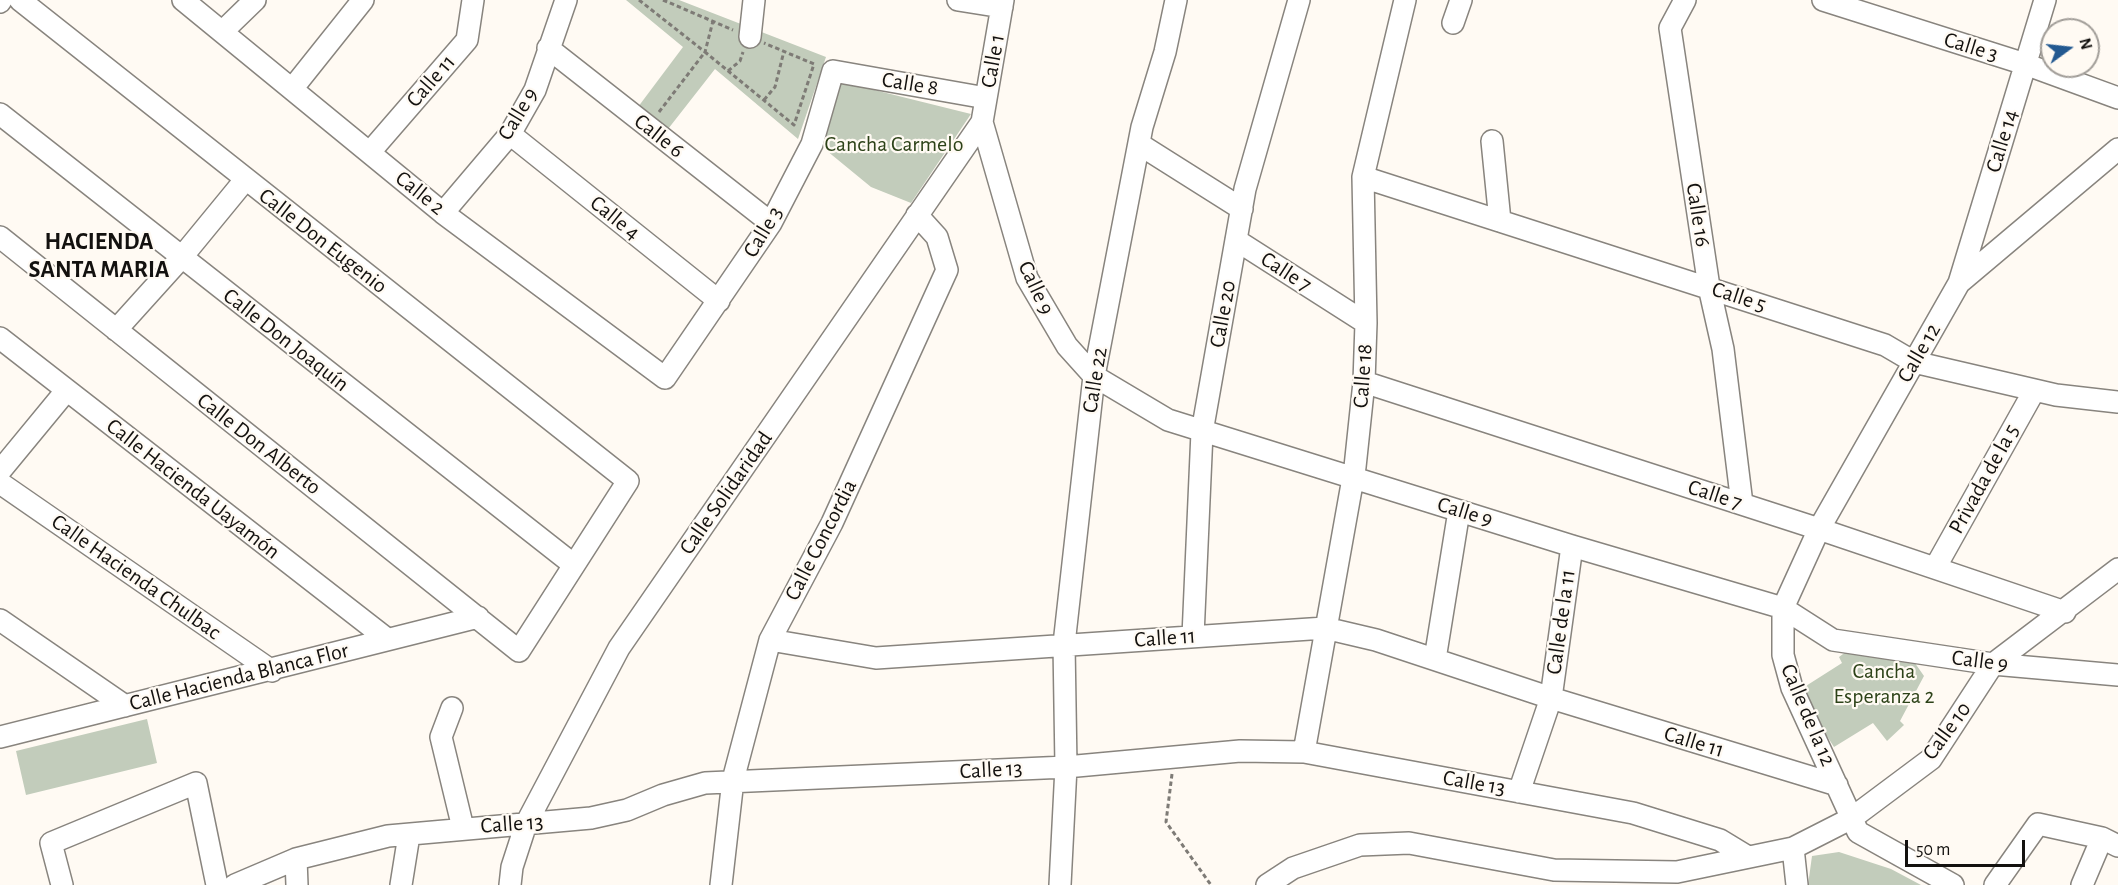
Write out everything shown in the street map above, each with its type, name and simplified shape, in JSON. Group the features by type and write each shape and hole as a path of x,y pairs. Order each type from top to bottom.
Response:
{"street":[{"name":"Calle Don Eugenio","path":"20,0 628,481 574,565"},
{"name":"Calle 2","path":"183,0 444,213 665,378"},
{"path":"222,32 255,0"},
{"path":"292,89 363,0"},
{"name":"Calle 11","path":"370,152 466,40 472,0"},
{"name":"Calle 9","path":"444,213 510,134 535,90 566,0"},
{"path":"750,37 754,0"},
{"path":"958,0 1003,4"},
{"name":"Calle 22","path":"1060,885 1066,767 1064,644 1094,376 1139,144 1176,0"},
{"name":"Calle 20","path":"1193,636 1202,432 1242,209 1299,0"},
{"name":"Calle 18","path":"1304,752 1353,477 1364,382 1366,323 1363,177 1405,0"},
{"path":"1454,23 1461,0"},
{"name":"Calle 16","path":"1685,0 1670,28 1709,287 1723,349 1742,504"},
{"name":"Calle 3","path":"1826,0 2025,64 2118,98"},
{"name":"Calle 14","path":"1959,283 2045,0"},
{"name":"Calle 1","path":"982,122 1003,4"},
{"name":"Calle 6","path":"548,48 771,223"},
{"name":"Calle 3","path":"665,378 771,223 812,144 823,68"},
{"name":"Calle 8","path":"823,68 986,98"},
{"name":"Calle Don Joaquín","path":"0,114 574,565"},
{"name":"Calle 9","path":"982,122 1027,278 1067,346 1094,376 1168,420 1572,546 1783,608 1833,640 1993,664 2118,675"},
{"name":"Calle Solidaridad","path":"510,885 512,867 526,824 619,648 982,122"},
{"name":"Calle 4","path":"510,134 719,301"},
{"path":"1492,141 1500,220"},
{"path":"1139,144 1242,209"},
{"name":"Calle 12","path":"1783,608 1819,528 1959,283 2118,149"},
{"name":"Calle 5","path":"1363,177 1885,345 1914,362 2034,391 2118,402"},
{"path":"116,330 181,258 245,180"},
{"name":"Calle Concordia","path":"721,885 733,780 770,640 832,523 947,270 937,237 917,215"},
{"name":"Calle Don Alberto","path":"0,237 519,651 574,565"},
{"name":"Calle 7","path":"1236,240 1366,323"},
{"name":"Calle Hacienda Uayamón","path":"0,338 387,639"},
{"name":"Calle 7","path":"1364,382 1819,528 2065,612"},
{"path":"0,471 66,391"},
{"name":"Privada de la 5","path":"1935,568 2034,391"},
{"name":"Calle Hacienda Chulbac","path":"0,483 272,671"},
{"path":"1435,659 1459,510"},
{"name":"Calle de la 11","path":"1551,698 1572,546"},
{"name":"Calle 10","path":"1267,885 1293,868 1360,845 1410,843 1546,877 1677,872 1793,848 1852,818 1931,759 1993,664 2065,612 2118,569"},
{"name":"Calle de la 12","path":"1783,608 1783,655 1792,688 1852,818"},
{"name":"Calle Hacienda Blanca Flor","path":"0,737 272,671 478,616"},
{"path":"0,620 125,706"},
{"name":"Calle 11","path":"770,640 876,658 952,655 1064,644 1325,628 1376,640 1551,698 1838,785"},
{"path":"1519,792 1551,698"},
{"path":"452,708 441,737 463,828"},
{"name":"Calle 13","path":"235,885 296,859 388,836 609,814 705,783 1066,767 1240,751 1304,752 1633,813 1720,840 1748,857"},
{"path":"62,885 51,843 196,783 218,885"},
{"path":"1852,818 1858,832 1953,885"},
{"path":"1995,885 2038,824 2110,842 2082,885"},
{"path":"401,885 409,835"},
{"path":"1793,848 1797,885"},
{"path":"296,859 297,885"}],"path":[{"path":"639,0 794,125 823,68"},
{"path":"647,127 705,52 714,21"},
{"path":"728,71 740,61 750,37"},
{"path":"764,100 776,87 784,51"},
{"path":"1174,757 1166,822 1211,885"}],"green space":[{"path":"626,0 679,0 826,57 798,139 715,69 661,138 632,115 683,47"},
{"name":"Cancha Carmelo","path":"838,81 971,114 911,203 871,187 821,146"},
{"name":"Cancha Esperanza 2","path":"1851,648 1910,656 1924,676 1900,721 1904,725 1887,741 1873,723 1834,747 1798,691 1842,663 1839,657"},
{"path":"147,719 157,763 26,795 16,751"},
{"path":"1839,852 1891,869 1921,885 1808,885 1812,856"}],"district":[{"name":"HACIENDA SANTA MARIA","path":"99,256"}]}
